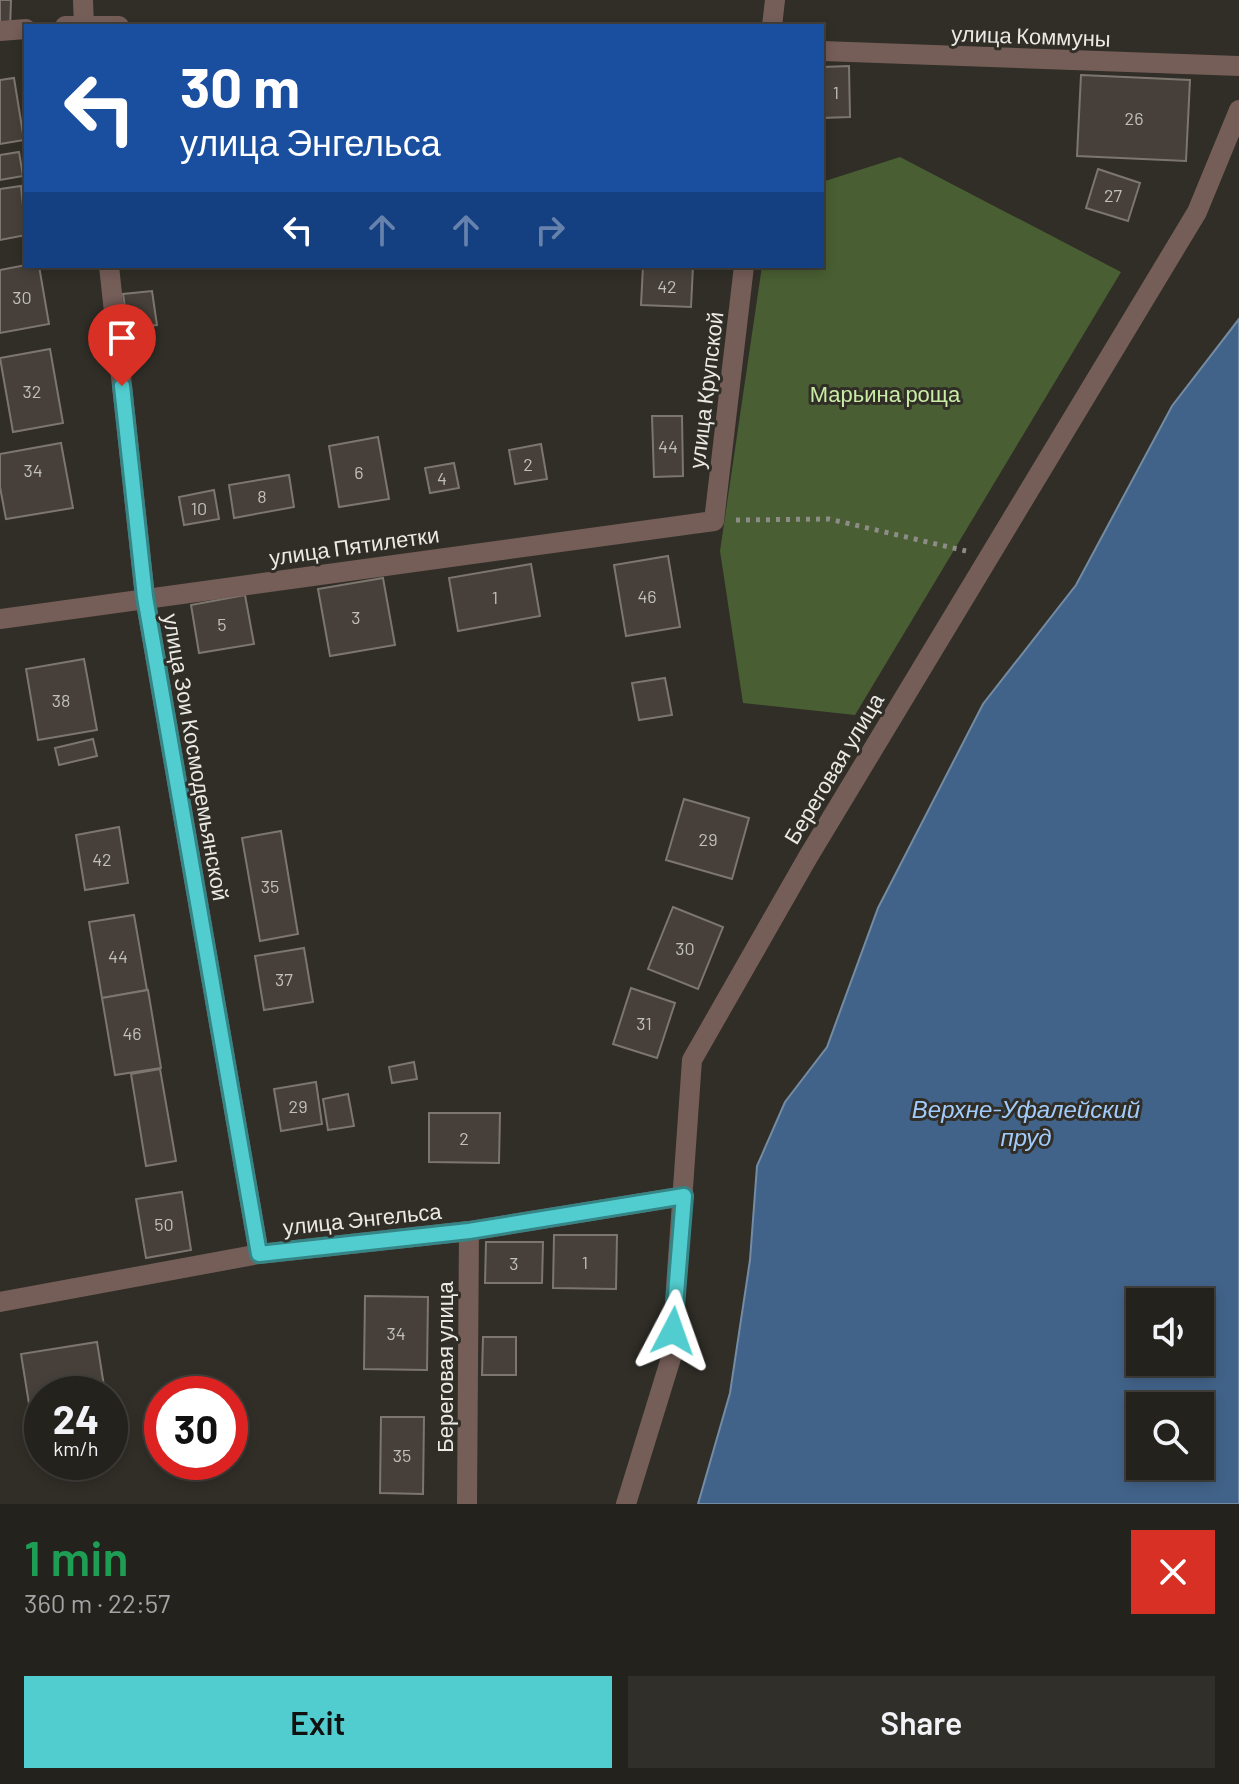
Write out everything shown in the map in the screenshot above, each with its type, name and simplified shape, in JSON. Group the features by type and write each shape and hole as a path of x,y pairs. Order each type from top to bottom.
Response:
{"street":[{"path":"78,24 83,0"},
{"path":"772,24 775,0"},
{"path":"0,31 24,29"},
{"name":"улица Коммуны","path":"824,51 1239,66"},
{"name":"Береговая улица","path":"626,1504 671,1358 692,1060 808,857 1197,212 1239,110"},
{"name":"улица Зои Космодемьянской","path":"109,268 145,597 259,1254"},
{"name":"улица Крупской","path":"714,521 744,268"},
{"name":"улица Пятилетки","path":"0,619 714,521"},
{"name":"улица Энгельса","path":"0,1302 259,1254 469,1231 684,1196"},
{"name":"Береговая улица","path":"467,1504 469,1231"}],"path":[{"path":"714,521 829,519 991,557"}],"green space":[{"name":"Марьина роща","path":"900,157 1121,272 855,715 743,703 720,551 762,268 824,268 824,181"}],"water":[{"name":"Верхне-Уфалейский пруд","path":"1239,319 1239,1504 698,1504 730,1393 750,1260 757,1166 785,1102 827,1047 878,908 983,704 1076,585 1172,406"}],"building":[{"path":"0,0 11,0 10,29 0,28"},
{"path":"849,66 850,117 824,118 824,67"},
{"path":"1081,75 1190,80 1186,161 1077,156"},
{"path":"14,78 24,140 0,144 0,80"},
{"path":"19,152 23,176 0,180 0,155"},
{"path":"1098,169 1140,183 1128,221 1086,208"},
{"path":"21,186 24,235 0,240 0,189"},
{"path":"24,265 24,268 39,268 49,324 0,333 0,270"},
{"path":"643,268 693,268 691,307 641,305"},
{"path":"152,291 157,325 128,328 123,294"},
{"path":"50,349 63,423 13,432 0,358"},
{"path":"652,416 682,416 683,476 654,477"},
{"path":"378,437 389,499 339,507 329,446"},
{"path":"61,443 73,508 6,519 0,487 0,454"},
{"path":"541,444 547,479 515,484 509,450"},
{"path":"454,463 459,488 430,493 425,468"},
{"path":"289,475 294,507 234,518 229,485"},
{"path":"214,490 219,519 184,525 179,497"},
{"path":"668,556 680,627 626,636 614,565"},
{"path":"531,564 540,616 458,631 449,578"},
{"path":"383,578 395,645 330,656 318,589"},
{"path":"245,595 254,644 199,653 191,605"},
{"path":"84,659 97,730 38,740 26,669"},
{"path":"665,678 672,715 639,720 632,683"},
{"path":"93,739 97,756 59,765 55,748"},
{"path":"684,799 749,818 732,879 666,860"},
{"path":"119,827 128,883 85,890 76,835"},
{"path":"281,831 298,934 260,941 242,838"},
{"path":"673,907 723,927 698,989 648,969"},
{"path":"134,915 147,990 102,998 89,922"},
{"path":"304,948 313,1002 264,1010 255,956"},
{"path":"631,988 675,1003 657,1058 613,1044"},
{"path":"148,990 161,1068 115,1075 102,998"},
{"path":"414,1062 417,1079 392,1083 389,1067"},
{"path":"160,1069 176,1161 146,1166 131,1074"},
{"path":"316,1082 322,1124 281,1131 274,1089"},
{"path":"348,1094 354,1126 328,1130 323,1099"},
{"path":"429,1113 500,1113 499,1163 429,1162"},
{"path":"182,1192 191,1250 146,1258 136,1199"},
{"path":"554,1235 617,1235 616,1289 553,1288"},
{"path":"486,1242 543,1242 542,1283 485,1283"},
{"path":"365,1296 428,1297 427,1370 364,1369"},
{"path":"483,1337 516,1337 516,1375 482,1375"},
{"path":"97,1342 102,1376 25,1376 21,1354"},
{"path":"381,1417 424,1417 423,1494 380,1493"}],"route":[{"path":"122,386 145,597 259,1254 469,1231 684,1196 673,1331"}]}
